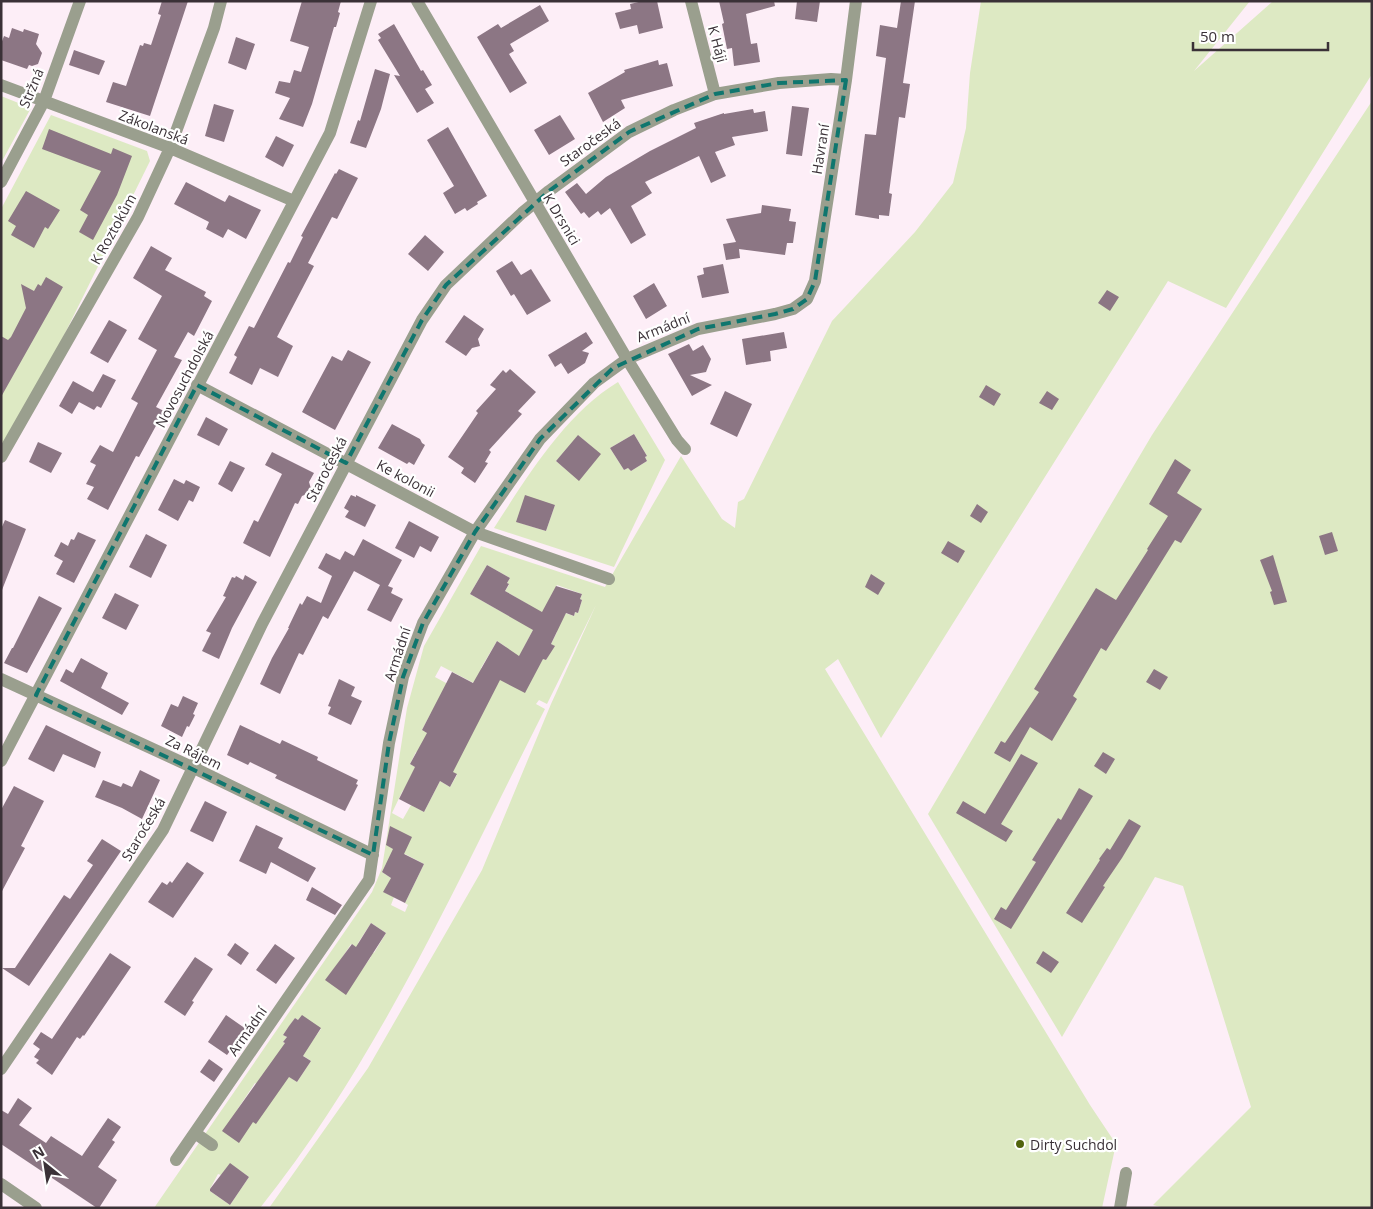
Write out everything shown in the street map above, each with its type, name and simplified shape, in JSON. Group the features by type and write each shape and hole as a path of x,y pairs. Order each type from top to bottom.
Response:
{"street":[{"name":"Stržná","path":"1,182 44,101 80,1"},
{"name":"K Roztokům","path":"1,457 138,217 170,148 214,28 221,1"},
{"name":"Novosuchdolská","path":"1,761 330,133 371,1"},
{"name":"K Drsnici","path":"417,1 627,359 677,440 685,449"},
{"name":"K Háji","path":"691,1 715,94"},
{"name":"Havraní","path":"806,299 815,281 846,80 856,1"},
{"name":"Staročeská","path":"1,1069 163,830 262,624 422,320 446,285 535,203 629,132 674,110 715,94 779,83 831,79 846,80"},
{"name":"Zákolanská","path":"1,86 170,148 294,201"},
{"name":"Armádní","path":"176,1160 369,880 388,743 403,677 423,623 475,532 540,439 594,384 627,359 698,329 794,309 806,299"},
{"name":"Ke kolonii","path":"197,385 475,532 609,579"},
{"name":"Za Rájem","path":"1,678 194,768 373,855"},
{"path":"195,1133 212,1145"},
{"path":"1120,1208 1126,1173"},
{"path":"1,1184 36,1208"}],"highlighted area":[{"path":"846,80 815,281 807,299 793,309 775,314 698,329 613,368 540,439 475,532 423,623 403,677 389,743 373,855 36,695 197,385 346,463 422,320 446,285 549,191 629,132 715,94 779,83"}],"green space":[{"path":"981,1 1250,1 1194,71 1273,1 1372,1 1372,74 1226,308 1168,281 881,738 838,659 825,669 1090,1105 1116,1144 1102,1208 269,1208 368,1068 482,870 551,704 596,605 547,704 539,700 536,704 545,709 415,966 343,1091 303,1151 260,1208 154,1208 372,892 382,868 407,708 424,646 481,546 605,587 681,456 722,519 735,528 738,502 744,499 832,321 915,232 953,183 966,128 970,73","holes":["487,565 510,578 507,583 509,585 505,591 529,605 520,622 470,594","557,585 582,594 580,599 582,600 578,613 575,612 574,616 559,611 551,628 557,632 551,644 553,647 546,660 523,649","497,641 506,647 491,673 481,668","441,666 493,693 484,710 435,677","431,713 437,738 422,730","416,752 457,775 450,787 440,781 424,812 411,805 403,819 392,813 402,792 419,769 410,764","405,854 424,864 405,903 408,905 405,912 391,905 394,897 384,892 391,878 382,872 386,864 402,861","371,923 386,933 374,953 358,943","351,944 371,957 361,971 342,958","302,1016 321,1029 302,1055 311,1061 297,1082 271,1064 293,1049 283,1042 287,1037 283,1035 295,1018 298,1020","255,1083 274,1097 255,1123 237,1110","230,1164 249,1177 230,1205 210,1191 218,1174 221,1175"]},
{"path":"1,96 31,108 1,163"},
{"path":"1372,101 1372,1208 1165,1208 1153,1205 1251,1107 1183,886 1155,877 1062,1037 928,814 1152,435"},
{"path":"51,115 147,151 150,161 1,463 1,209"},
{"path":"618,382 665,460 614,567 494,528 548,448 581,411","holes":["634,434 647,456 645,457 647,461 631,471 628,468 624,470 610,448","579,436 591,446 595,461 579,480 556,461","555,505 546,531 517,522"]}],"building":[{"path":"162,1 188,1 150,116 106,102 113,82 126,86 140,45 143,46 144,43 151,45 161,15 158,14"},
{"path":"302,1 341,1 336,27 334,27 312,104 303,127 279,119 290,98 275,93 279,81 290,83 294,70 301,72 309,47 290,41"},
{"path":"643,1 657,1 663,28 639,34 637,25 620,29 615,13 631,9 630,4"},
{"path":"719,1 774,1 775,6 746,14 751,44 757,43 760,62 734,66 732,48 727,49"},
{"path":"797,1 820,1 817,22 795,19"},
{"path":"901,1 915,1 903,83 910,84 905,118 899,117 889,193 892,194 889,216 879,215 879,219 855,215 865,134 876,135 886,58 876,56 880,25 897,28"},
{"path":"540,5 549,21 510,44 514,51 509,54 527,83 510,93 477,37 498,24 501,28"},
{"path":"394,24 421,71 423,70 432,85 425,89 434,103 417,113 394,75 400,76 378,40 381,38 378,34"},
{"path":"12,28 23,32 24,29 39,34 36,44 42,53 38,64 29,65 27,69 1,60 1,44 4,36 9,38"},
{"path":"236,37 255,44 246,70 228,63"},
{"path":"74,50 105,61 99,75 69,65"},
{"path":"658,60 659,65 667,63 673,86 621,100 625,108 603,122 588,93 625,72 624,70"},
{"path":"375,69 390,74 381,109 366,148 350,143 358,120 360,121"},
{"path":"214,104 234,110 224,142 205,136"},
{"path":"792,106 809,108 802,156 786,154"},
{"path":"753,109 754,113 765,111 768,131 732,137 735,145 715,152 726,176 711,183 699,156 645,182 652,193 631,206 646,235 631,244 610,208 601,215 598,211 589,218 584,212 581,214 565,192 577,183 586,194 606,177 650,151 696,128 694,123 724,113"},
{"path":"560,115 575,139 549,155 534,130"},
{"path":"448,127 487,196 467,211 465,208 455,214 443,193 454,186 427,140"},
{"path":"49,129 111,154 113,148 132,156 117,195 93,240 79,232 88,215 80,210 101,171 42,149"},
{"path":"276,136 294,145 283,167 265,157"},
{"path":"339,169 358,178 337,219 332,217 308,263 314,266 277,337 293,346 278,377 260,368 252,385 229,373 237,357 234,355 249,326 254,328 288,262 290,263 303,237 301,236 335,173"},
{"path":"186,182 225,202 229,195 261,210 246,239 228,229 223,238 206,229 209,222 174,204"},
{"path":"26,191 60,210 48,229 45,227 34,248 11,235 16,226 8,221"},
{"path":"762,205 791,209 789,221 796,222 793,243 787,243 785,255 739,249 740,258 726,260 723,244 736,242 726,219 761,213"},
{"path":"425,235 444,252 428,271 408,254"},
{"path":"151,246 172,258 165,270 206,292 204,296 212,301 194,336 188,332 174,357 182,360 156,407 164,411 139,457 136,456 108,510 87,499 94,487 86,484 96,465 90,462 100,445 113,452 138,403 131,399 157,350 138,339 162,296 133,278"},
{"path":"512,261 521,275 531,269 551,301 527,315 514,294 511,296 496,271"},
{"path":"723,264 729,293 702,298 697,276 704,274 703,268"},
{"path":"46,277 63,287 1,397 1,336 8,340 11,337 26,308 21,284 34,291 38,284 41,286"},
{"path":"654,283 667,306 646,319 633,296"},
{"path":"1107,290 1119,297 1110,311 1098,303"},
{"path":"464,315 484,329 478,339 480,346 472,348 466,356 445,342"},
{"path":"109,320 127,330 108,363 90,353"},
{"path":"586,332 593,343 582,351 589,353 585,363 568,374 561,363 555,367 548,355"},
{"path":"784,332 787,348 770,351 771,361 746,365 742,339"},
{"path":"689,344 693,351 703,345 711,359 706,372 690,375 712,385 692,396 668,354"},
{"path":"348,350 371,362 335,430 302,412 332,356 342,361"},
{"path":"510,369 536,392 518,411 522,414 489,450 491,452 485,462 488,463 475,483 461,473 464,468 448,457 478,413 476,411 496,389 490,385 503,370 506,373"},
{"path":"103,374 116,380 101,408 97,406 94,410 79,402 72,414 59,406 73,381 93,392"},
{"path":"986,385 1001,394 994,406 979,397"},
{"path":"725,391 752,404 737,437 710,424"},
{"path":"1047,391 1059,399 1052,410 1039,403"},
{"path":"206,417 228,429 219,446 197,435"},
{"path":"392,424 420,439 425,445 414,465 409,462 407,464 378,448"},
{"path":"634,434 647,456 645,457 647,461 631,471 628,468 624,470 610,448"},
{"path":"578,435 601,454 579,481 556,461"},
{"path":"38,442 62,453 51,473 29,462"},
{"path":"272,452 314,473 309,482 312,492 302,496 298,504 295,503 270,557 243,543 254,520 258,522 282,474 265,465"},
{"path":"1175,459 1191,470 1177,493 1202,509 1181,543 1175,540 1106,651 1101,648 1073,696 1077,699 1052,741 1030,727 1010,762 994,753 1001,741 1005,743 1039,692 1034,689 1096,588 1116,600 1148,550 1168,516 1149,504"},
{"path":"230,461 245,468 232,492 218,484"},
{"path":"174,479 184,484 186,480 200,487 193,502 189,500 178,521 158,510"},
{"path":"351,495 356,497 356,495 376,505 365,527 345,517 349,511 344,508"},
{"path":"525,495 555,505 546,531 516,522"},
{"path":"977,504 988,512 981,523 970,516"},
{"path":"5,520 26,529 2,590 1,529"},
{"path":"409,521 439,537 431,552 420,546 414,558 395,548"},
{"path":"78,532 96,540 74,583 56,574 63,561 54,556 61,542 68,546 71,539 74,540"},
{"path":"1332,532 1338,551 1325,555 1319,536"},
{"path":"146,534 167,545 151,578 129,567"},
{"path":"363,539 402,560 388,586 393,588 391,593 403,599 391,622 367,610 380,585 354,571 328,619 323,616 303,655 299,653 280,694 260,684 300,603 302,605 307,596 321,603 332,576 318,568 326,553 340,560 345,551 354,556"},
{"path":"948,541 965,551 958,563 941,553"},
{"path":"1273,555 1287,602 1274,605 1270,592 1272,591 1260,560"},
{"path":"487,565 510,578 505,591 542,612 556,586 582,594 580,599 582,600 578,613 575,612 574,616 566,613 551,644 555,646 546,660 543,659 525,693 500,680 453,772 457,774 450,787 440,781 424,812 399,799 415,767 410,764 427,733 422,730 452,672 473,683 497,641 519,656 533,630 470,594"},
{"path":"871,574 885,583 878,595 865,587"},
{"path":"245,575 257,582 232,628 219,659 202,651 211,633 206,631 226,597 223,596 232,577 235,578 236,576 243,580"},
{"path":"115,593 139,605 126,630 102,618"},
{"path":"39,596 62,608 27,673 4,663"},
{"path":"81,658 108,673 101,688 129,703 122,715 60,681 66,669 73,673"},
{"path":"1154,669 1168,677 1160,690 1146,682"},
{"path":"339,679 355,687 351,696 362,701 351,725 328,714 331,707 328,706"},
{"path":"183,696 198,703 193,714 195,715 182,737 161,726 171,704 178,707"},
{"path":"46,725 101,752 95,768 63,754 54,772 28,759"},
{"path":"240,725 280,744 282,740 318,757 317,760 358,780 356,784 358,785 345,811 275,778 277,775 250,762 248,765 227,755"},
{"path":"1103,752 1115,759 1106,774 1094,766"},
{"path":"1021,754 1038,763 1001,824 1013,831 1006,842 956,813 963,801 985,814"},
{"path":"140,770 160,780 142,819 95,797 103,780 121,787 123,783 132,787"},
{"path":"14,786 44,801 21,846 25,848 1,893 1,810"},
{"path":"1079,788 1093,796 1011,929 994,919 1001,907 1006,910 1036,862 1032,860 1058,818 1061,820"},
{"path":"205,801 227,812 213,842 190,831"},
{"path":"1129,819 1141,826 1082,923 1066,913 1099,859 1107,848 1110,850"},
{"path":"256,825 283,838 278,848 316,868 308,882 271,862 266,874 239,861"},
{"path":"390,826 412,837 404,854 424,864 405,903 383,892 391,878 382,872 393,849 386,845"},
{"path":"102,839 121,851 29,986 2,968 15,968 64,895 70,899 93,865 87,861"},
{"path":"187,862 204,873 173,918 148,902 162,882 167,885 170,881 172,883"},
{"path":"312,887 342,905 335,915 306,900"},
{"path":"371,923 386,933 346,995 325,980 352,944 356,947"},
{"path":"235,943 249,953 241,965 227,955"},
{"path":"275,944 295,958 276,984 256,970"},
{"path":"1043,951 1059,962 1051,973 1036,963"},
{"path":"110,953 131,967 84,1036 80,1039 77,1037 52,1075 36,1063 39,1060 34,1057 40,1049 33,1044 41,1032 52,1039"},
{"path":"195,957 213,969 192,1001 194,1002 185,1016 164,1002"},
{"path":"226,1015 246,1029 227,1055 208,1042"},
{"path":"302,1015 321,1028 303,1056 311,1061 297,1082 289,1077 256,1124 253,1122 239,1143 222,1131 285,1043 283,1042 287,1037 283,1035 289,1026 295,1018 298,1020"},
{"path":"209,1059 223,1069 214,1082 200,1072"},
{"path":"18,1098 32,1108 19,1125 46,1143 51,1136 82,1156 108,1118 121,1127 112,1140 115,1142 98,1167 117,1180 99,1208 1,1144 1,1110 8,1114"},
{"path":"230,1163 249,1177 230,1205 210,1191 210,1189"}],"place":[{"name":"Dirty Suchdol","path":"1020,1144"}]}
